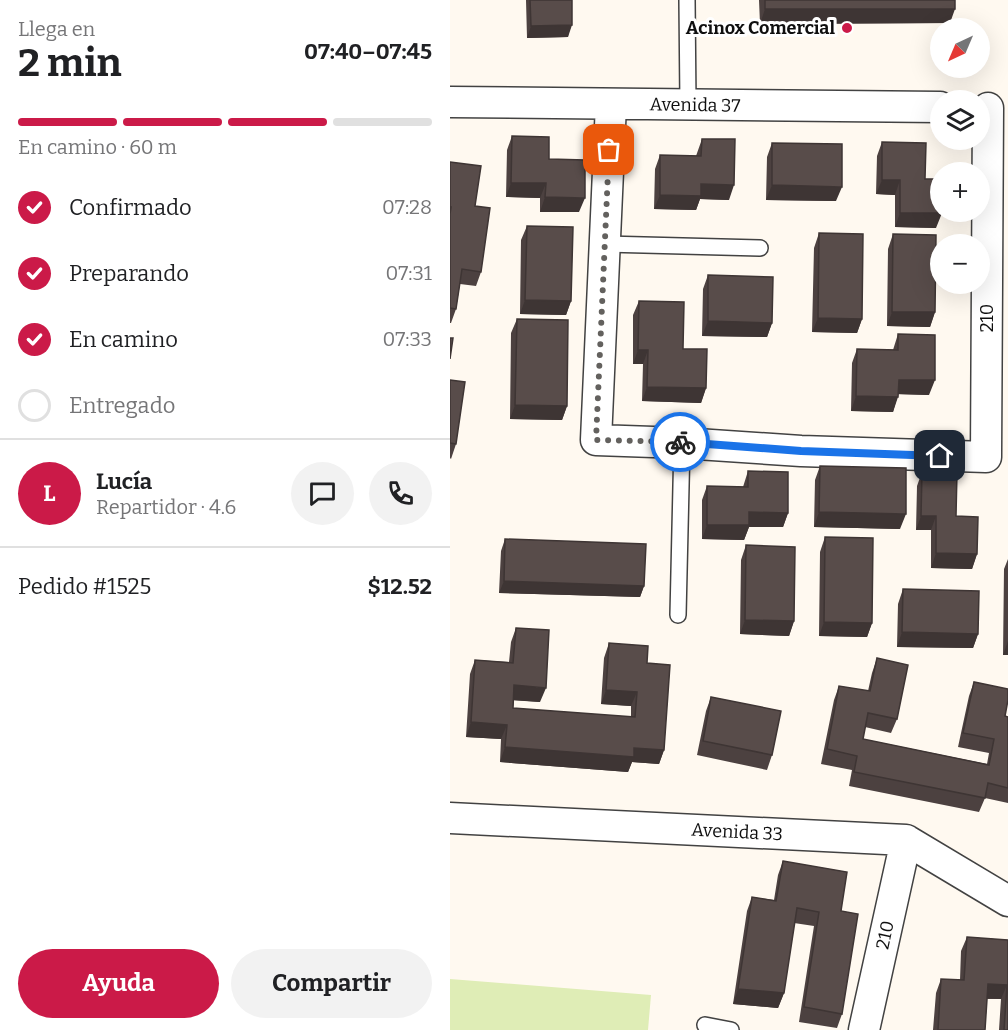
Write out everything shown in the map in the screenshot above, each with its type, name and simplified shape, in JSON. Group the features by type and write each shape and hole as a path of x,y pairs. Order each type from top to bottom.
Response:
{"street":[{"name":"Avenida 37","path":"450,102 930,107"},
{"path":"611,104 596,440 682,442"},
{"name":"210","path":"682,442 801,451 986,457 992,108"},
{"name":"Avenida 33","path":"450,818 906,840 1008,901"},
{"name":"210","path":"864,1030 906,840"}],"lane":[{"path":"687,0 688,104"},
{"path":"605,244 760,248"},
{"path":"678,615 682,442"},
{"path":"705,1025 731,1030"}],"green space":[{"path":"450,979 651,995 648,1030 450,1030"}],"building":[{"path":"530,0 572,0 572,25 531,26"},
{"path":"765,0 955,0 955,9 765,9"},
{"path":"512,136 549,137 549,159 585,160 585,198 545,197 546,183 511,183"},
{"path":"702,139 735,139 734,185 701,184 701,196 660,195 660,155 701,156"},
{"path":"882,142 926,143 925,179 930,179 930,213 900,213 900,180 882,180"},
{"path":"772,143 842,144 842,187 772,185"},
{"path":"450,162 481,166 475,206 490,208 481,272 462,269 456,309 450,308"},
{"path":"527,226 573,227 571,301 525,300"},
{"path":"819,233 863,234 862,319 818,318"},
{"path":"893,234 930,235 930,294 935,294 935,312 892,312"},
{"path":"708,275 773,277 772,323 708,321"},
{"path":"639,301 684,302 683,349 707,349 706,388 647,387 648,350 638,350"},
{"path":"517,319 568,320 567,406 515,405"},
{"path":"898,334 935,335 935,380 899,380 898,397 856,396 857,349 898,350"},
{"path":"450,338 453,338 450,359"},
{"path":"450,380 465,382 456,444 450,443"},
{"path":"820,466 906,468 906,514 819,512"},
{"path":"748,471 788,472 788,513 749,512 749,525 707,525 707,486 748,487"},
{"path":"922,472 957,472 956,516 978,517 977,554 936,553 936,516 921,516"},
{"path":"825,537 873,538 872,623 824,622"},
{"path":"505,539 646,544 644,586 504,581"},
{"path":"746,545 795,547 794,621 745,620"},
{"path":"903,589 979,591 978,634 902,632"},
{"path":"516,628 549,630 546,688 514,685 513,708 635,717 637,692 606,690 609,643 648,646 647,663 670,665 664,750 634,748 634,757 505,747 507,725 471,722 475,660 513,663"},
{"path":"877,658 908,665 897,719 868,713 863,739 989,765 994,739 963,733 974,682 1008,689 1005,716 1008,717 1008,788 988,783 985,798 854,772 857,756 827,749 839,686 870,691"},
{"path":"711,697 781,711 772,755 703,741"},
{"path":"783,861 847,872 841,911 858,914 842,1014 804,1007 819,912 797,908 784,993 738,989 752,897 776,901"},
{"path":"967,937 1008,940 1008,1030 1004,1030 1007,985 988,984 985,1030 938,1030 941,979 964,980"}],"way so far":[{"path":"609,150 596,440 680,442"}],"place":[{"name":"Acinox Comercial","path":"847,28"}],"route":[{"path":"680,442 801,451 940,456"}]}
